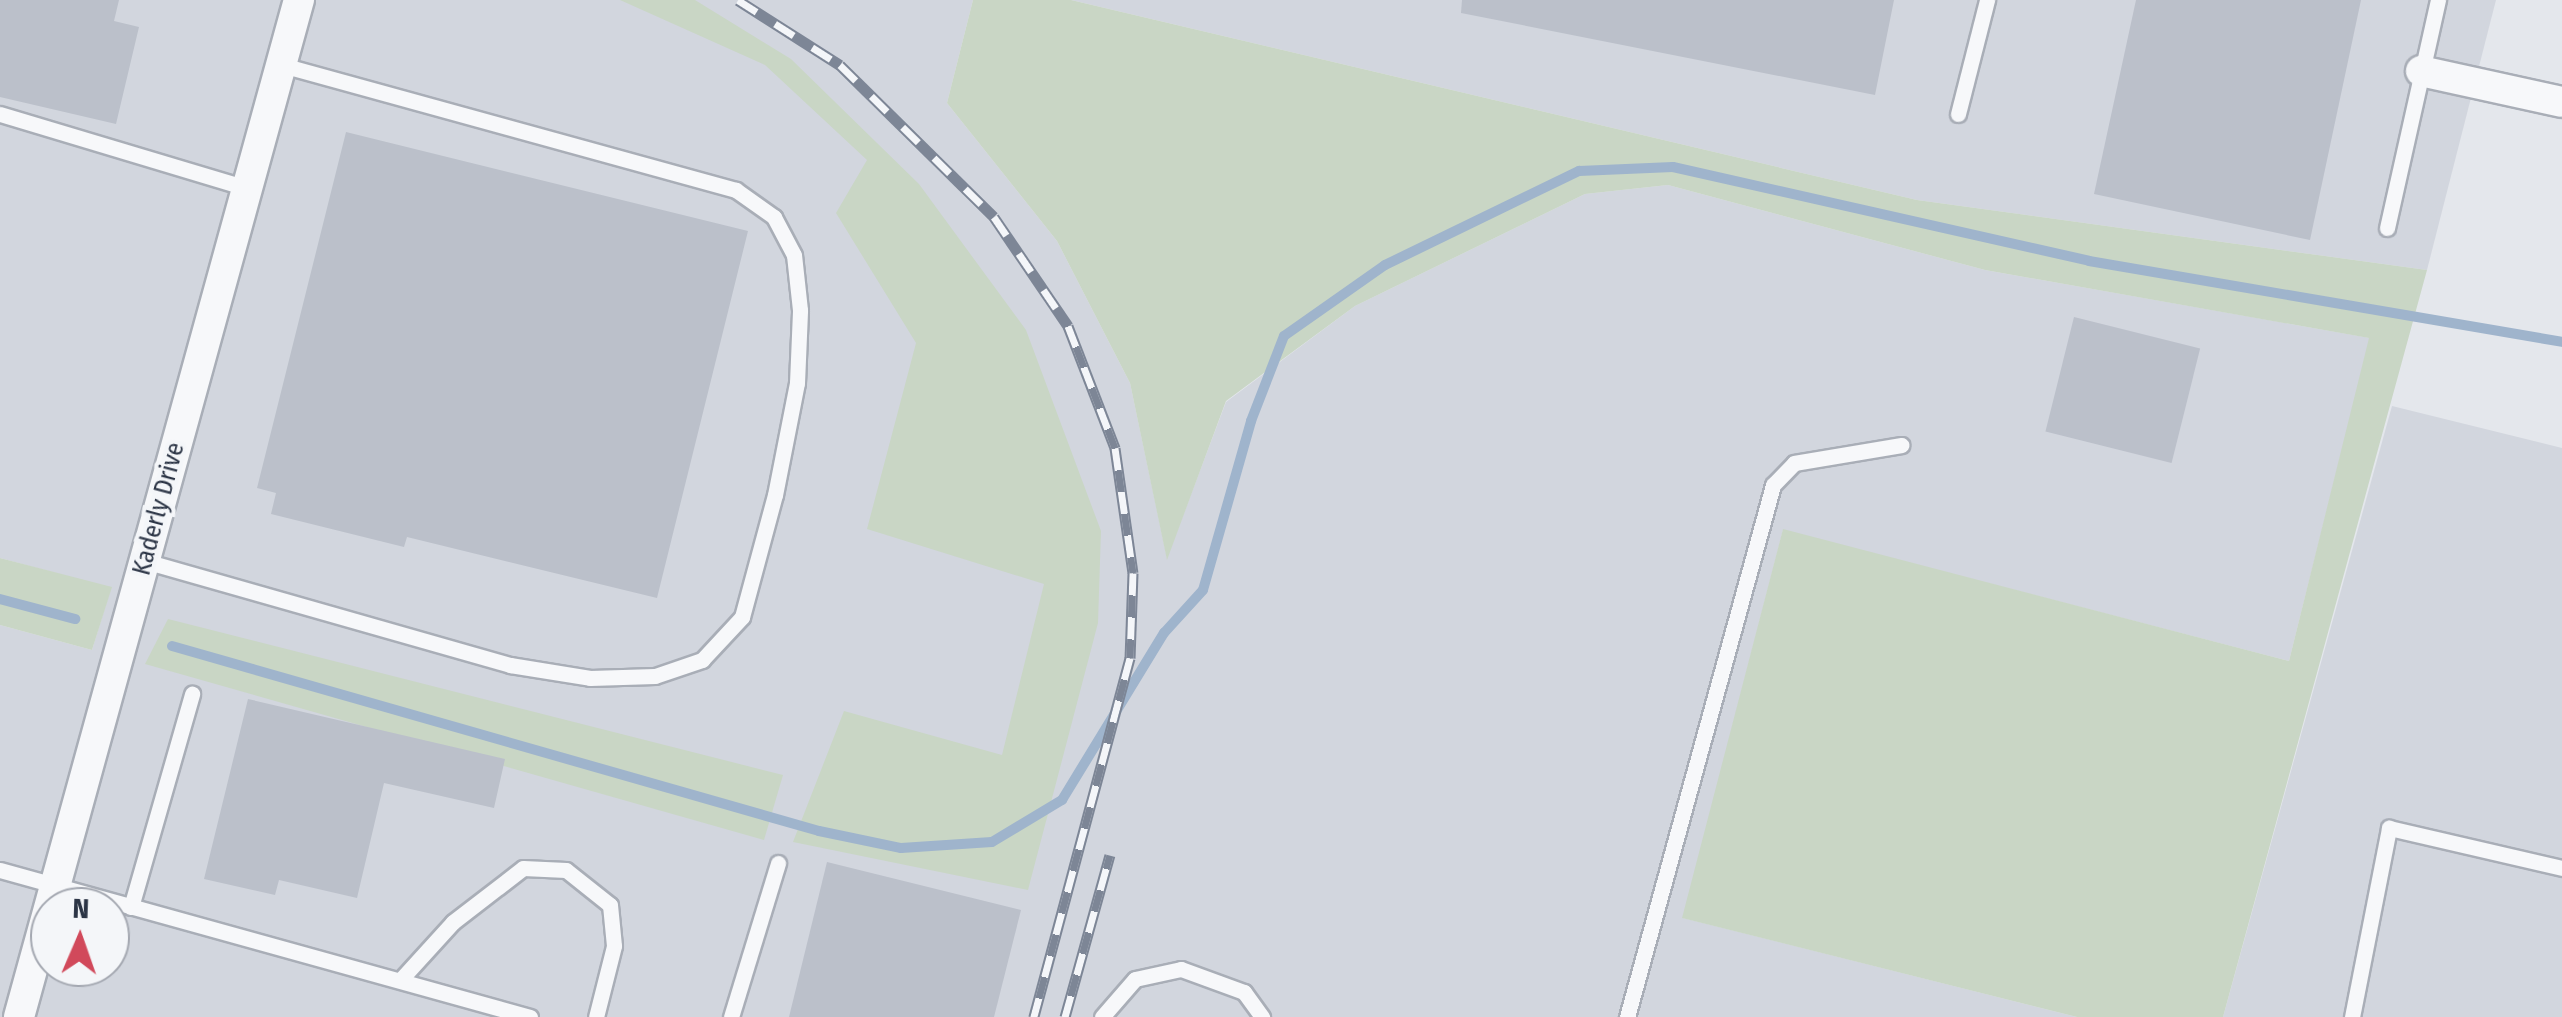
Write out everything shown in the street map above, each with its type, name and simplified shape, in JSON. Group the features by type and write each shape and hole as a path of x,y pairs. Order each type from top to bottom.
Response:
{"street":[{"name":"Kaderly Drive","path":"19,1017 299,0"},
{"path":"2421,71 2562,102"}],"lane":[{"path":"1958,114 1987,0"},
{"path":"2387,228 2438,0"},
{"path":"145,562 510,665 590,678 655,676 702,660 742,617 766,530 797,383 800,310 794,255 774,216 736,190 282,65"},
{"path":"0,114 248,188"},
{"path":"1627,1017 1773,485 1794,463 1901,445"},
{"path":"132,907 192,694"},
{"path":"2352,1017 2389,828 2562,868"},
{"path":"731,1017 778,863"},
{"path":"402,976 454,922 523,868 566,870 610,906 614,946 596,1017"},
{"path":"0,870 402,976 530,1017"},
{"path":"1102,1017 1135,979 1181,968 1244,992 1262,1017"}],"shaded area":[{"path":"0,0 973,0 947,103 1057,241 1130,383 1167,558 1226,402 1355,306 1585,194 1668,185 1985,270 2370,338 2289,661 1783,530 1683,918 2077,1017 0,1017 0,625 92,650 111,588 0,558"},
{"path":"1071,0 2496,0 2427,270 1917,200"},
{"path":"2392,406 2562,448 2562,1017 2223,1017"}],"green space":[{"path":"620,0 695,0 791,59 919,184 1026,330 1101,531 1098,623 1028,890 793,842 844,711 1002,755 1044,584 867,529 916,343 836,213 867,160 765,65"},
{"path":"973,0 1071,0 1917,200 2427,270 2223,1017 2077,1017 1682,918 1783,529 2289,661 2369,338 1985,270 1668,185 1585,194 1355,306 1226,401 1167,560 1130,383 1057,241 947,103"},
{"path":"0,558 112,587 92,650 0,625"},
{"path":"168,619 783,775 764,840 145,664"}],"building":[{"path":"0,0 119,0 114,21 139,27 116,124 0,97"},
{"path":"1462,0 1894,0 1875,95 1461,13"},
{"path":"2136,0 2361,0 2310,240 2094,194"},
{"path":"346,132 748,231 657,598 407,537 404,547 271,514 276,493 257,488"},
{"path":"2074,317 2200,348 2172,463 2045,431"},
{"path":"248,699 505,759 494,808 384,783 357,898 279,880 275,895 204,879"},
{"path":"827,862 1021,910 994,1017 789,1017"}],"waterway":[{"path":"172,646 819,831 901,848 992,842 1062,800 1164,633 1203,590 1251,421 1284,336 1385,265 1579,171 1673,167 2089,261 2562,342"},
{"path":"0,599 75,619"}],"railway":[{"path":"738,0 840,65 994,217 1068,326 1115,448 1133,573 1130,658 1034,1017"},
{"path":"1065,1017 1110,855"}]}
